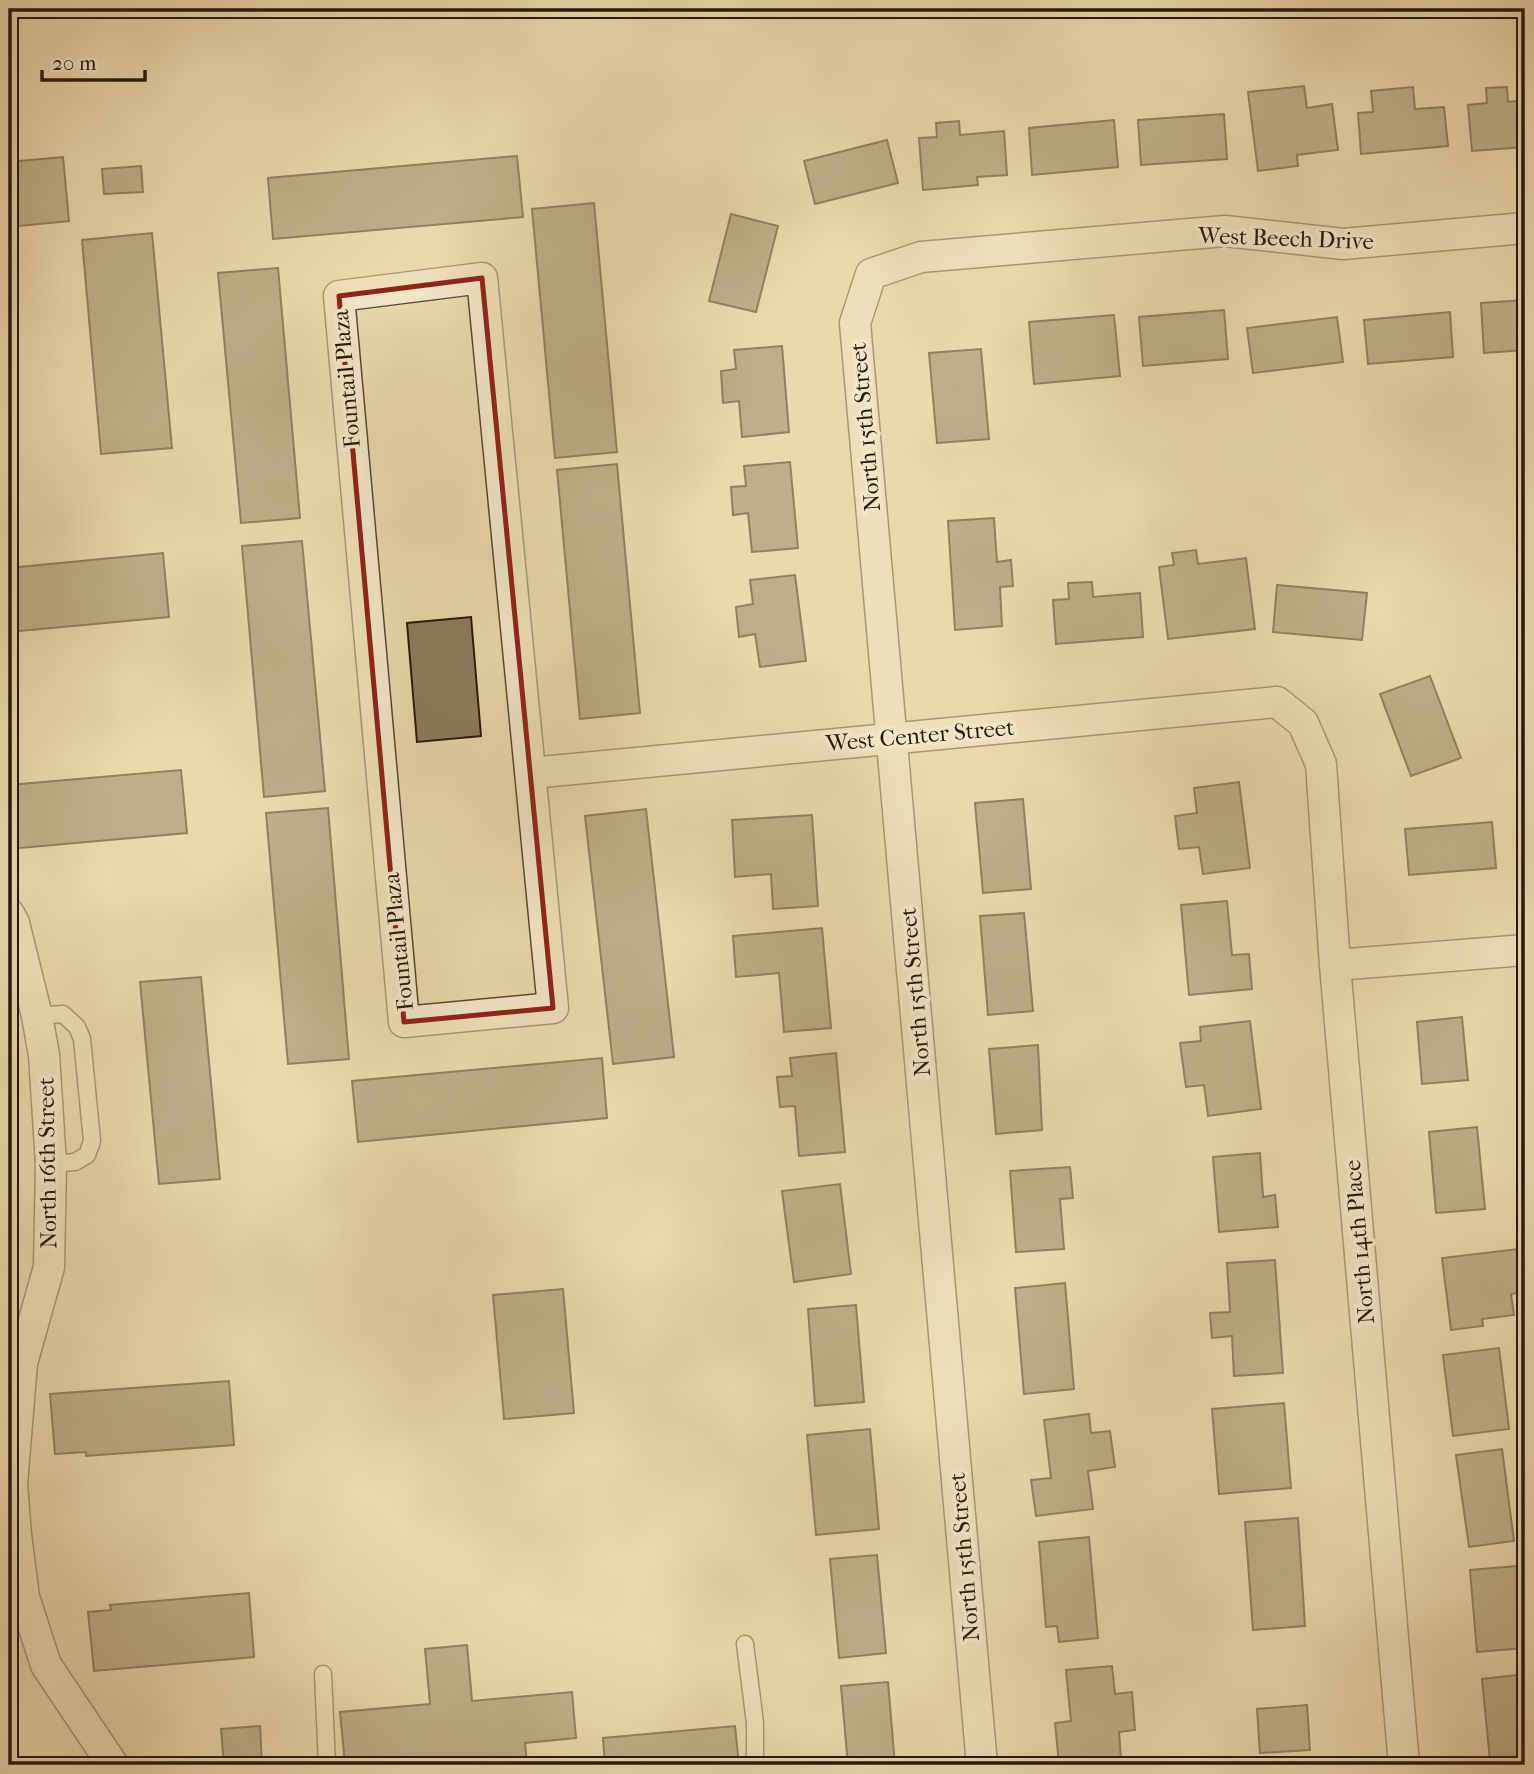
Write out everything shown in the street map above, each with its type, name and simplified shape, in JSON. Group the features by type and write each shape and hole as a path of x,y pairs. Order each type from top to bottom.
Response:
{"street":[{"name":"West Beech Drive","path":"921,257 1225,231 1343,244 1525,228"},
{"name":"North 15th Street","path":"921,257 871,274 855,323 982,1765"},
{"name":"Fountail Plaza","path":"482,278 531,772 554,1008 404,1022 339,296 482,278"},
{"name":"West Center Street","path":"531,772 1277,702 1303,723"},
{"name":"North 14th Place","path":"1303,723 1321,764 1335,965 1405,1765"},
{"name":"North 16th Street","path":"9,914 14,923 44,1055 51,1164 49,1267 22,1363 10,1484 16,1597 46,1665 113,1765"},
{"path":"1335,965 1525,950"}],"lane":[{"path":"37,1016 63,1014 77,1027 82,1040 92,1141 87,1155 75,1161 51,1164"},
{"path":"745,1644 755,1723 755,1765"},
{"path":"323,1674 327,1765"}],"highlighted area":[{"path":"482,278 553,1008 404,1022 339,296"}],"building":[{"path":"1304,86 1307,108 1332,104 1338,150 1297,155 1298,166 1258,171 1248,92"},
{"path":"1413,87 1415,109 1444,107 1448,146 1361,154 1358,113 1373,112 1371,91"},
{"path":"1507,87 1508,102 1525,100 1525,147 1472,151 1468,105 1487,103 1486,88"},
{"path":"1224,114 1227,159 1141,165 1138,120"},
{"path":"1114,120 1118,167 1032,175 1029,128"},
{"path":"959,121 960,135 1004,131 1007,175 977,177 978,185 923,190 919,138 937,137 936,123"},
{"path":"887,140 898,183 815,204 804,161"},
{"path":"517,156 523,217 273,239 268,178"},
{"path":"63,157 69,221 9,227 9,162"},
{"path":"141,166 143,192 104,194 102,169"},
{"path":"594,203 617,452 555,458 532,209"},
{"path":"731,214 778,226 756,312 709,301"},
{"path":"152,233 172,448 101,454 82,240"},
{"path":"278,268 300,518 241,523 218,273"},
{"path":"1525,300 1525,350 1484,353 1481,303"},
{"path":"1224,310 1228,359 1143,366 1139,317"},
{"path":"1450,312 1453,357 1368,364 1364,320"},
{"path":"1114,315 1120,376 1034,384 1029,322"},
{"path":"1337,317 1343,362 1253,373 1247,328"},
{"path":"782,346 789,432 742,437 739,401 723,403 721,371 736,369 734,350"},
{"path":"981,349 989,439 937,443 929,353"},
{"path":"790,462 798,548 752,552 748,513 733,515 731,487 746,486 744,466"},
{"path":"617,464 640,713 580,719 557,470"},
{"path":"994,518 997,562 1011,560 1013,586 1000,587 1002,626 955,630 948,521"},
{"path":"302,541 325,791 264,797 242,546"},
{"path":"1196,550 1198,564 1246,558 1255,629 1168,639 1159,567 1174,565 1172,553"},
{"path":"163,553 169,617 9,632 9,568"},
{"path":"795,575 806,661 760,667 755,634 739,637 736,607 753,604 750,580"},
{"path":"1092,582 1093,597 1140,593 1143,637 1056,644 1053,600 1069,599 1068,583"},
{"path":"1277,585 1367,593 1362,640 1273,632"},
{"path":"471,617 481,736 417,742 407,623"},
{"path":"1430,676 1461,758 1411,776 1380,694"},
{"path":"181,770 187,833 9,849 9,785"},
{"path":"1239,782 1250,868 1203,874 1199,847 1179,849 1175,816 1197,813 1194,788"},
{"path":"1023,799 1031,889 983,893 975,803"},
{"path":"328,808 349,1059 288,1064 266,813"},
{"path":"646,809 674,1057 613,1064 585,816"},
{"path":"812,815 818,906 773,909 771,874 735,877 732,820"},
{"path":"1492,822 1496,868 1409,875 1405,829"},
{"path":"1227,901 1232,955 1249,954 1252,989 1189,995 1181,905"},
{"path":"1024,913 1033,1011 988,1015 980,916"},
{"path":"822,928 831,1028 784,1032 779,973 736,977 733,936"},
{"path":"201,977 220,1179 159,1184 140,982"},
{"path":"1462,1017 1468,1080 1422,1084 1417,1022"},
{"path":"1250,1021 1261,1109 1208,1116 1204,1085 1186,1087 1180,1043 1201,1041 1200,1027"},
{"path":"1038,1045 1042,1130 996,1134 989,1049"},
{"path":"836,1053 845,1152 799,1156 795,1106 780,1107 777,1077 792,1076 790,1058"},
{"path":"602,1058 607,1118 358,1142 352,1081"},
{"path":"1477,1127 1485,1209 1436,1213 1429,1132"},
{"path":"1260,1153 1263,1197 1275,1195 1278,1227 1219,1232 1213,1157"},
{"path":"1070,1167 1073,1198 1060,1199 1064,1249 1016,1252 1010,1171"},
{"path":"840,1184 851,1274 794,1282 782,1191"},
{"path":"1518,1249 1524,1292 1511,1294 1514,1315 1482,1319 1483,1326 1451,1330 1442,1258"},
{"path":"1275,1260 1283,1373 1234,1376 1232,1336 1212,1338 1210,1313 1230,1312 1227,1263"},
{"path":"1065,1283 1074,1389 1024,1394 1015,1288"},
{"path":"563,1289 574,1413 504,1419 493,1295"},
{"path":"856,1305 864,1402 815,1406 808,1309"},
{"path":"1499,1348 1509,1429 1453,1436 1443,1355"},
{"path":"229,1381 234,1445 86,1456 86,1452 55,1454 50,1394"},
{"path":"1284,1403 1291,1488 1219,1494 1212,1409"},
{"path":"1089,1414 1091,1433 1110,1431 1115,1467 1088,1471 1093,1509 1036,1516 1031,1480 1051,1478 1044,1420"},
{"path":"870,1429 879,1529 816,1535 807,1435"},
{"path":"1502,1449 1514,1541 1469,1547 1456,1455"},
{"path":"1298,1518 1305,1626 1253,1630 1245,1522"},
{"path":"1089,1537 1098,1638 1059,1642 1057,1626 1046,1627 1039,1542"},
{"path":"877,1555 886,1653 839,1658 830,1559"},
{"path":"1517,1566 1521,1619 1525,1619 1525,1648 1477,1652 1470,1570"},
{"path":"249,1593 254,1657 94,1671 88,1612 111,1610 110,1605"},
{"path":"467,1645 472,1701 572,1692 576,1738 525,1743 527,1765 345,1765 340,1712 430,1704 425,1649"},
{"path":"1112,1666 1115,1694 1132,1692 1135,1730 1119,1732 1121,1759 1059,1764 1055,1723 1071,1721 1066,1670"},
{"path":"1525,1674 1525,1757 1490,1760 1482,1679"},
{"path":"888,1682 895,1765 848,1765 841,1686"},
{"path":"1307,1705 1310,1750 1260,1753 1257,1709"},
{"path":"260,1726 262,1765 224,1765 221,1729"},
{"path":"735,1726 739,1765 605,1765 603,1738"}]}
